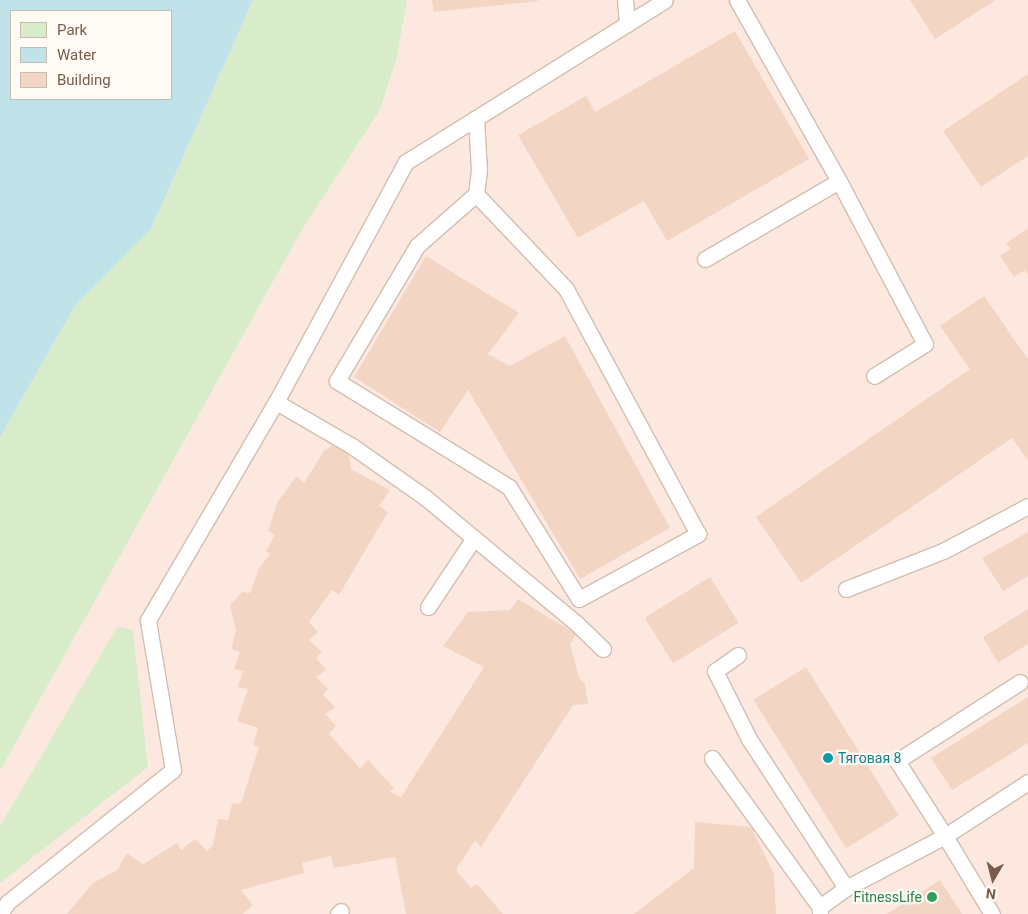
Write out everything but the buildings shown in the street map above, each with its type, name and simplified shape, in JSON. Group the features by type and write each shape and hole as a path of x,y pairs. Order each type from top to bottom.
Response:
{"lane":[{"path":"625,0 627,24"},
{"path":"0,913 8,902 173,770 148,620 276,402 406,162 665,0"},
{"path":"737,0 839,181 924,344 874,376"},
{"path":"476,118 479,170 476,194 417,246 337,382 509,487 579,598 698,534 566,289 476,194"},
{"path":"705,259 839,181"},
{"path":"276,402 352,446 426,498 603,649"},
{"path":"846,589 943,551 1028,506"},
{"path":"428,607 474,538"},
{"path":"738,656 715,671 749,739 846,888"},
{"path":"992,914 897,761 1020,682"},
{"path":"712,758 820,910 846,888 945,836 1028,782"}],"shaded area":[{"path":"407,0 1028,0 1028,914 0,914 0,771 303,228 380,110 397,57"}],"green space":[{"path":"253,0 407,0 397,57 380,110 303,228 0,771 0,437 75,306 151,229"},
{"path":"117,627 133,630 148,767 0,883 0,826"}],"water":[{"path":"0,0 253,0 151,229 75,306 0,437"}],"place":[{"name":"Тяговая 8","path":"828,758"},
{"name":"FitnessLife","path":"932,897"}]}
